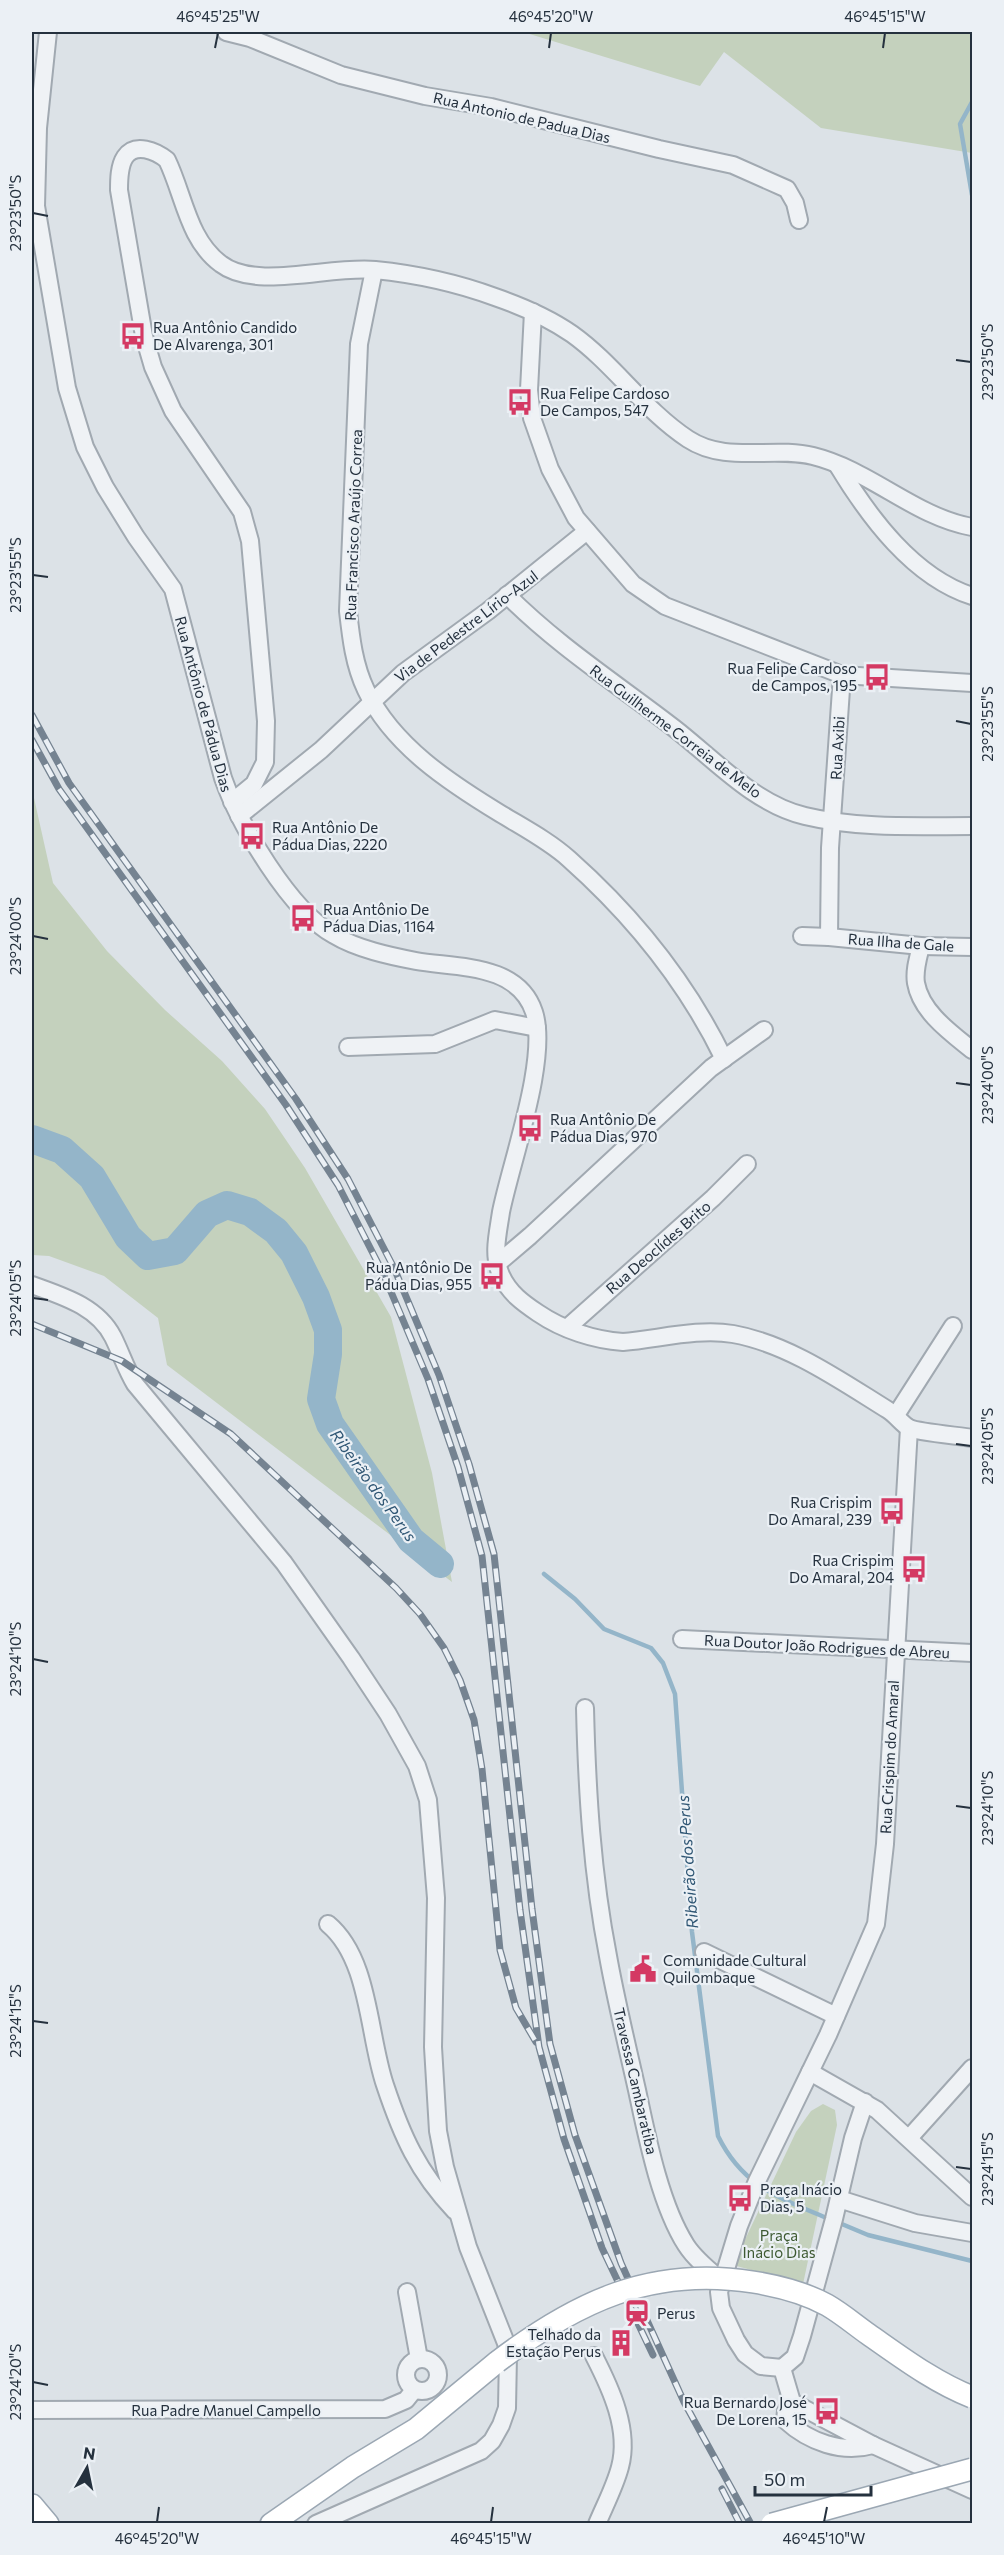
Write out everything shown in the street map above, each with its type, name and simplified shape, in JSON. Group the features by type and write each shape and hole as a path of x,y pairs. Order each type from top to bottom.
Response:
{"main road":[{"path":"271,2523 354,2467 416,2429 532,2335 590,2303 639,2285 689,2279 726,2278 770,2285 806,2296 827,2305 947,2387 972,2397"},
{"path":"772,2523 972,2469"},
{"path":"32,2505 48,2523"}],"street":[{"name":"Rua Antônio de Pádua Dias","path":"48,32 38,128 36,206 67,388 85,447 105,487 136,537 173,588 223,777 235,809 288,891 324,928 335,936 368,948 414,960 480,969 500,975 529,1000 537,1028 531,1087 498,1232 497,1264 507,1287 520,1302 550,1321 599,1339 623,1342 709,1333 754,1339 797,1358 850,1386 896,1415 909,1428"},
{"name":"Rua Antonio de Padua Dias","path":"226,32 250,38 340,75 425,96 491,107 733,165 787,189 795,203 800,220"},
{"path":"235,809 254,784 265,762 266,721 250,541 242,512 173,411 153,367 144,336 120,200 119,178 125,157 140,149 159,153 167,160 194,233 222,265 259,276 374,270 445,282 492,296 533,312 570,333 591,350 666,422 690,440 719,451 811,456 873,481 955,524 972,527"},
{"name":"Rua Francisco Araújo Correa","path":"374,270 359,344 348,611 352,646 365,688 390,727 426,762 462,790 568,858 617,904 637,925 678,984 724,1059"},
{"path":"533,312 529,390 532,418 550,470 576,518 586,531 610,559 648,596 665,606 842,675 972,683"},
{"path":"838,466 855,493 884,530 923,569 972,596"},
{"name":"Via de Pedestre Lírio-Azul","path":"235,809 321,750 403,673 507,595 586,531"},
{"name":"Rua Guilherme Correia de Melo","path":"507,595 526,616 563,647 674,728 743,784 785,810 833,821 877,826 972,826"},
{"name":"Rua Axibi","path":"829,937 829,861 842,675"},
{"name":"Rua Ilha de Gale","path":"802,936 921,946 972,947"},
{"path":"921,946 916,982 921,999 942,1025 972,1050"},
{"path":"348,1047 435,1044 495,1020 537,1028"},
{"path":"497,1264 699,1078 764,1029"},
{"name":"Rua Deoclídes Brito","path":"567,1328 713,1198 747,1164"},
{"path":"32,1285 73,1300 95,1315 112,1335 122,1361 135,1384 284,1563 351,1658 388,1714 417,1766 428,1800 436,1898 433,2047 438,2131 458,2214 476,2268 506,2343 510,2376 507,2408 492,2441 481,2451 316,2523"},
{"path":"896,1415 953,1326"},
{"path":"909,1428 972,1438"},
{"name":"Rua Crispim do Amaral","path":"810,2072 876,1924 879,1911 909,1428"},
{"name":"Rua Doutor João Rodrigues de Abreu","path":"682,1639 972,1653"},
{"name":"Travessa Cambaratiba","path":"585,1708 590,1820 596,1881 608,1955 649,2144 670,2211 686,2245 721,2280"},
{"path":"328,1924 347,1946 356,1966 384,2083 410,2150 432,2186 458,2214"},
{"path":"704,1952 836,2016"},
{"path":"910,2137 972,2067"},
{"path":"865,2102 853,2138 829,2236 795,2357 782,2368 770,2368 754,2362 736,2340 720,2303 721,2280 739,2226 767,2158 810,2072 865,2102 910,2137 946,2175 972,2197"},
{"path":"838,2201 915,2223 972,2233"},
{"path":"407,2292 419,2359"},
{"path":"594,2356 615,2403 621,2427 623,2450 620,2468 597,2523"},
{"path":"419,2359 435,2364 439,2375 435,2386 426,2392 414,2390 407,2381 406,2370 419,2359"},
{"path":"782,2368 792,2402 786,2411 785,2420 819,2441 850,2450 873,2445 946,2476 972,2490"},
{"name":"Rua Padre Manuel Campello","path":"32,2410 385,2409 406,2400 414,2390"}],"green space":[{"path":"523,32 972,32 972,153 821,128 724,52 700,86"},
{"path":"32,789 53,883 107,951 165,1010 222,1061 265,1109 305,1168 391,1317 432,1473 452,1582 167,1365 158,1318 104,1276 49,1256 32,1255"},
{"name":"Praça Inácio Dias","path":"823,2104 835,2110 837,2125 803,2284 733,2265 796,2132 811,2111"}],"waterway":[{"path":"972,102 960,124 972,195"},
{"name":"Ribeirão dos Perus","path":"32,1139 62,1150 92,1177 128,1237 148,1256 175,1251 207,1214 227,1205 250,1212 276,1231 294,1253 316,1297 328,1330 328,1354 321,1399 330,1424 411,1540 440,1564"},
{"name":"Ribeirão dos Perus","path":"544,1574 575,1599 604,1629 651,1648 663,1663 675,1694 692,1932 718,2136 739,2168 764,2189 829,2219"},
{"name":"Ribeirão dos Perus","path":"837,2222 868,2235 972,2261"}],"railway":[{"path":"32,715 69,783 296,1099 348,1179 394,1268 439,1375 469,1464 494,1554 532,1909 550,2044 575,2135 621,2263 684,2402 751,2524"},
{"path":"32,740 59,789 286,1105 338,1185 383,1273 428,1379 458,1467 482,1556 520,1910 539,2047 564,2139 602,2248 653,2355"},
{"path":"32,1324 122,1361 231,1434 396,1588 420,1614 444,1648 460,1680 474,1720 482,1769 500,1950 516,2008 536,2042"},
{"path":"722,2489 740,2524"}],"place":[{"name":"Rua Antônio Candido De Alvarenga, 301","path":"133,336"},
{"name":"Rua Felipe Cardoso De Campos, 547","path":"520,402"},
{"name":"Rua Felipe Cardoso de Campos, 195","path":"877,677"},
{"name":"Rua Antônio De Pádua Dias, 2220","path":"252,836"},
{"name":"Rua Antônio De Pádua Dias, 1164","path":"303,918"},
{"name":"Rua Antônio De Pádua Dias, 970","path":"530,1128"},
{"name":"Rua Antônio De Pádua Dias, 955","path":"492,1276"},
{"name":"Rua Crispim Do Amaral, 239","path":"892,1511"},
{"name":"Rua Crispim Do Amaral, 204","path":"914,1569"},
{"name":"Comunidade Cultural Quilombaque","path":"643,1969"},
{"name":"Praça Inácio Dias, 5","path":"740,2198"},
{"name":"Perus","path":"637,2313"},
{"name":"Telhado da Estação Perus","path":"621,2343"},
{"name":"Rua Bernardo José De Lorena, 15","path":"827,2411"}]}
